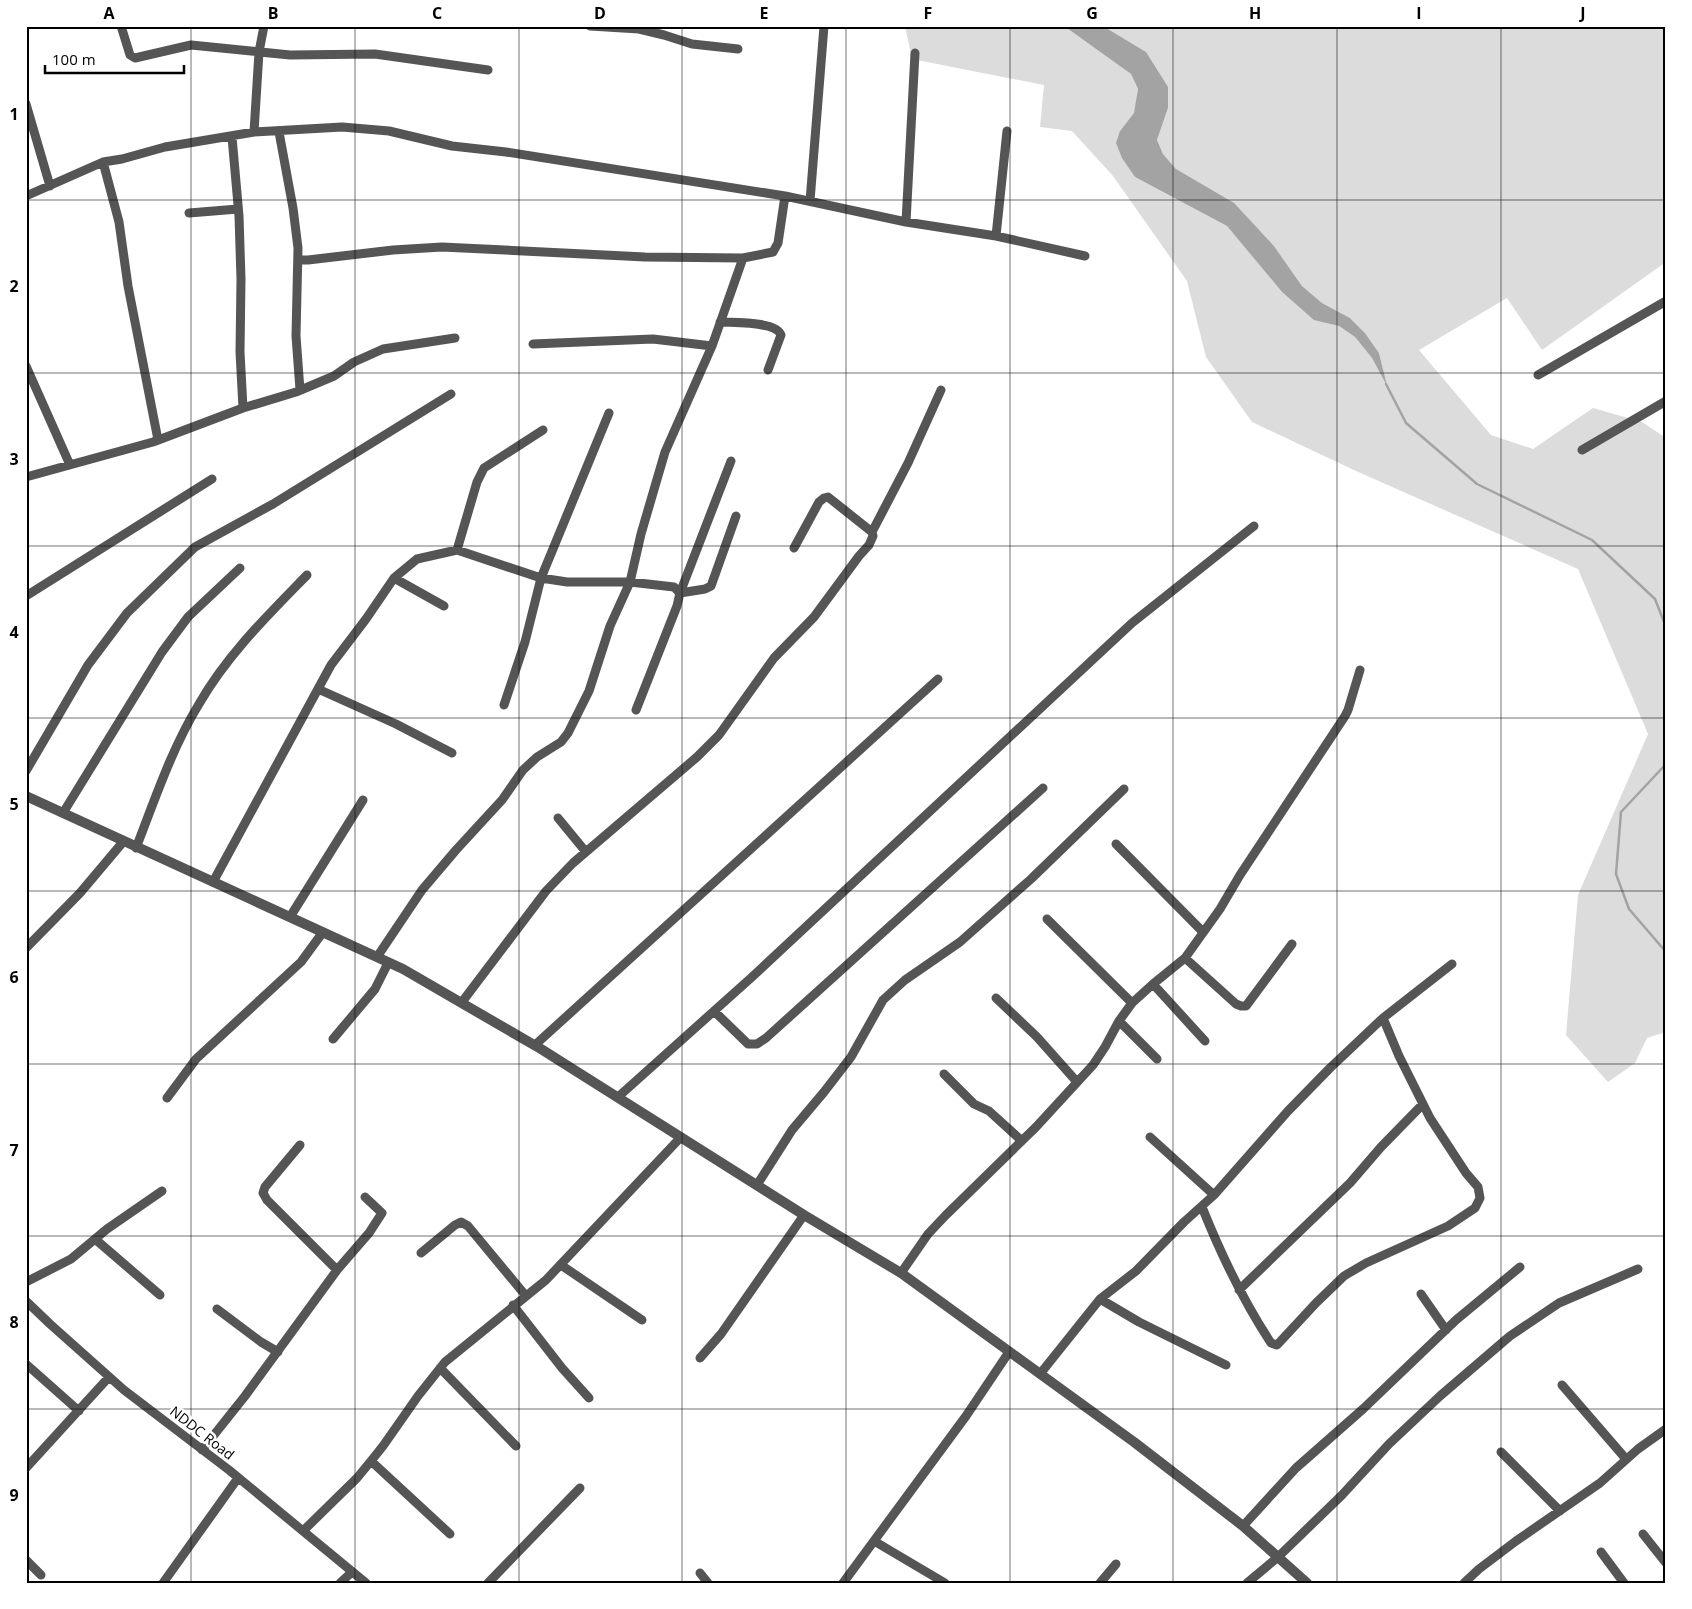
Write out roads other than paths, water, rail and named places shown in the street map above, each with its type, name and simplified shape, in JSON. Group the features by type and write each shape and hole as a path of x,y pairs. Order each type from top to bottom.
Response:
{"street":[{"path":"122,26 130,54 135,58 191,44 290,55 375,54 488,70"},
{"path":"254,132 259,52 264,26"},
{"path":"590,26 639,29 692,44 738,49"},
{"path":"810,201 824,26"},
{"path":"906,222 915,53"},
{"path":"26,104 50,186"},
{"path":"26,196 103,162 122,159 165,147 254,132 342,127 389,130 452,146 506,152 785,196 906,222 996,236 1084,256"},
{"path":"996,236 1007,131"},
{"path":"279,132 293,208 299,260 296,336 300,390"},
{"path":"232,136 241,278 240,352 242,408"},
{"path":"103,162 118,222 128,286 158,440"},
{"path":"299,260 442,247 645,257 743,258 773,252 778,243 785,196"},
{"path":"189,214 238,208"},
{"path":"377,957 422,890 502,800 523,770 537,757 561,742 568,733 589,691 610,626 630,582 641,534 665,452 712,346 743,258"},
{"path":"1538,376 1666,301"},
{"path":"720,322 756,324 779,330 781,335 768,370"},
{"path":"26,477 158,440 242,408 300,390 334,376 354,362 383,348 455,338"},
{"path":"533,344 653,339 712,346"},
{"path":"26,366 70,465"},
{"path":"462,1002 546,891 586,852 697,757 718,735 774,658 814,617 859,556 870,545 873,536 872,532 908,463 941,390"},
{"path":"26,771 88,665 127,613 195,548 273,504 451,394"},
{"path":"1582,450 1666,401"},
{"path":"504,705 525,642 541,578 609,413"},
{"path":"457,550 477,482 484,468 543,430"},
{"path":"636,710 731,461"},
{"path":"26,596 212,479"},
{"path":"794,548 819,502 828,497 872,532"},
{"path":"213,882 332,664 394,578 417,559 457,550 541,578 567,582 630,582 674,588 680,593 705,589 711,586 736,516"},
{"path":"618,1097 714,1011 1132,623 1254,526"},
{"path":"63,813 162,652 188,617 240,568"},
{"path":"136,848 168,766 198,704 256,626 307,575"},
{"path":"394,578 444,606"},
{"path":"901,1273 928,1234 1022,1141 1077,1082 1105,1048 1119,1021 1132,1003 1185,958 1220,909 1240,875 1348,710 1360,670"},
{"path":"535,1045 938,679"},
{"path":"318,689 396,724 452,753"},
{"path":"714,1011 748,1044 757,1044 766,1038 1043,788"},
{"path":"757,1185 792,1130 851,1058 883,1000 904,980 974,931 1124,789"},
{"path":"26,796 377,957 462,1002 535,1045 804,1215 901,1273 1134,1442 1243,1526 1307,1583"},
{"path":"290,917 363,800"},
{"path":"558,818 586,852"},
{"path":"26,948 80,893 123,842"},
{"path":"1116,844 1203,932"},
{"path":"1047,919 1083,952 1132,1003"},
{"path":"167,1098 196,1058 301,962 322,932"},
{"path":"1185,958 1236,1004 1246,1006 1292,944"},
{"path":"332,1040 376,989 388,963"},
{"path":"1040,1374 1100,1300 1136,1272 1184,1222 1214,1195 1288,1111 1330,1068 1383,1018 1452,964"},
{"path":"1153,984 1205,1041"},
{"path":"996,998 1037,1037 1077,1082"},
{"path":"1202,1207 1224,1260 1251,1313 1266,1336 1272,1343 1277,1345 1344,1276 1366,1263 1448,1226 1475,1208 1480,1198 1478,1187 1430,1118 1399,1056 1383,1018"},
{"path":"1119,1021 1157,1059"},
{"path":"944,1074 974,1104 988,1111 1022,1141"},
{"path":"1239,1290 1350,1183 1381,1147 1424,1104"},
{"path":"303,1532 357,1478 445,1362 546,1280 681,1137"},
{"path":"1150,1137 1214,1195"},
{"path":"300,1145 265,1187 263,1193 267,1200 337,1270"},
{"path":"26,1282 71,1259 131,1212 162,1191"},
{"path":"202,1450 278,1352 337,1270 369,1233 382,1213 365,1196"},
{"path":"700,1358 722,1334 804,1215"},
{"path":"420,1253 461,1222 468,1226 526,1296"},
{"path":"95,1239 160,1294"},
{"path":"561,1265 642,1320"},
{"path":"1243,1526 1296,1468 1363,1409 1446,1330 1520,1267"},
{"path":"1247,1583 1278,1557 1342,1495 1389,1444 1440,1396 1510,1336 1559,1303 1638,1269"},
{"path":"1421,1294 1446,1330"},
{"path":"1100,1300 1139,1322 1226,1365"},
{"name":"NDDC Road","path":"26,1301 110,1377 238,1478 366,1583"},
{"path":"513,1306 562,1368 589,1398"},
{"path":"217,1310 278,1352"},
{"path":"843,1583 966,1416 1009,1352"},
{"path":"26,1364 79,1411"},
{"path":"440,1368 516,1446"},
{"path":"26,1468 110,1377"},
{"path":"1562,1385 1626,1460"},
{"path":"1464,1583 1478,1569 1600,1482 1666,1429"},
{"path":"1501,1452 1560,1511"},
{"path":"371,1461 450,1534"},
{"path":"163,1583 238,1478"},
{"path":"488,1583 580,1488"},
{"path":"1643,1534 1666,1563"},
{"path":"874,1541 945,1583"},
{"path":"1601,1552 1624,1583"},
{"path":"26,1560 41,1575"},
{"path":"1100,1583 1116,1564"},
{"path":"340,1583 352,1572"},
{"path":"700,1573 708,1583"}],"waterway":[{"path":"1386,384 1406,423 1477,484 1592,540 1655,599 1666,627"},
{"path":"1666,764 1621,812 1616,874 1629,909 1666,952"}]}
